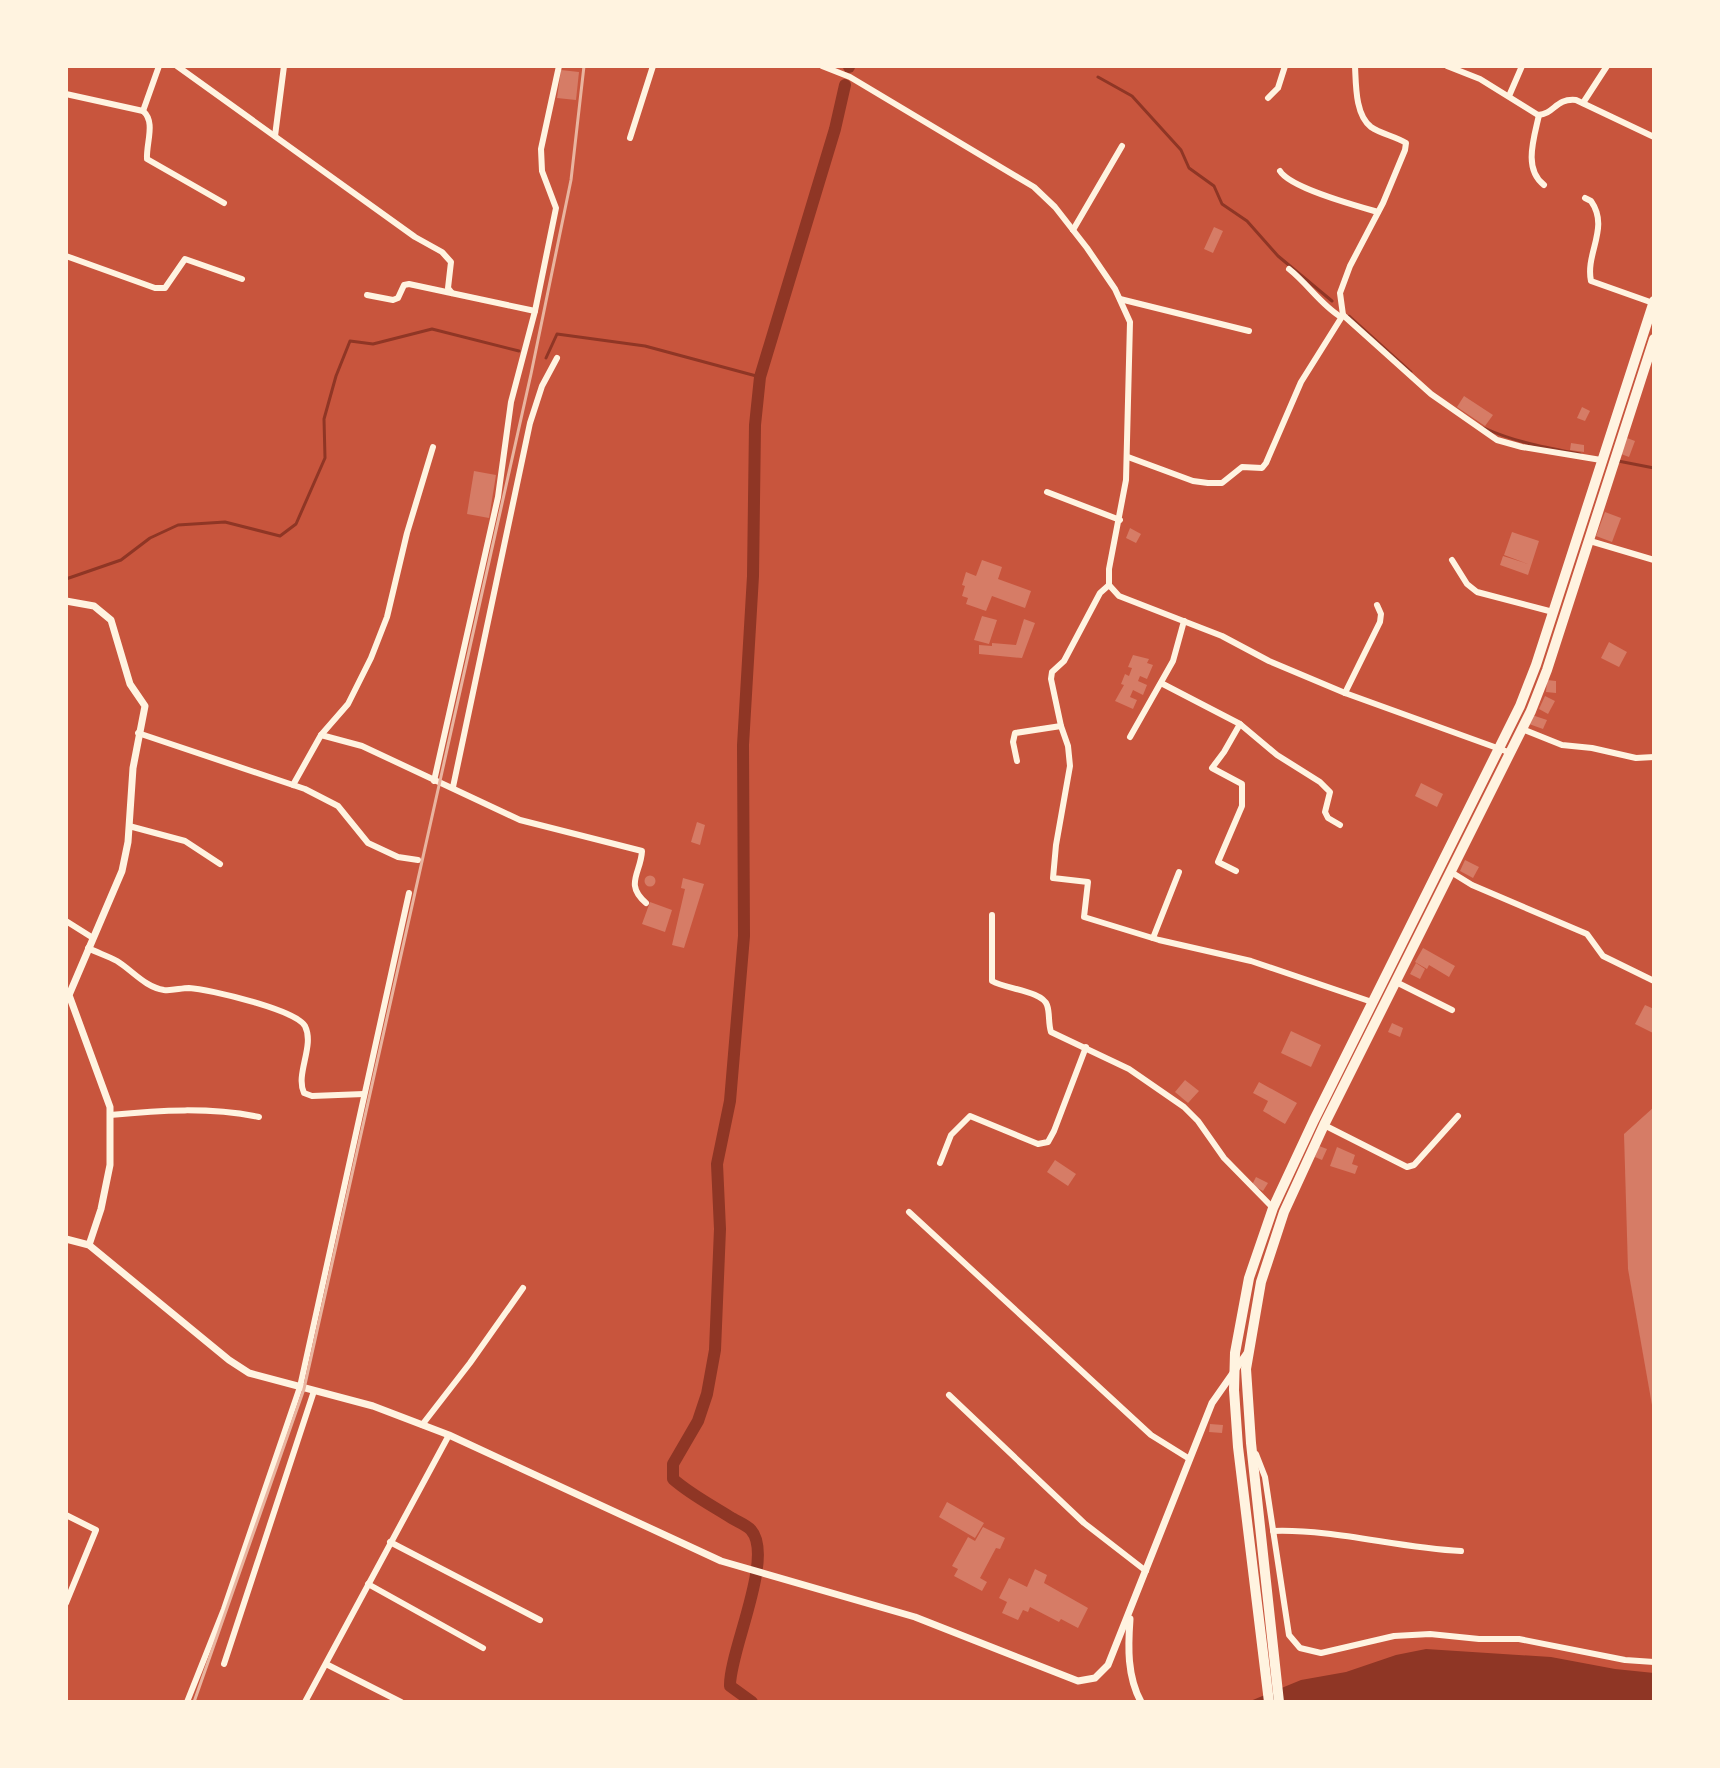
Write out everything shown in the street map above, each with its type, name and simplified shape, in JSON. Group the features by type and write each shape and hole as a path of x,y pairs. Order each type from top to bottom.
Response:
{"highway":[{"path":"1279,1702 1270,1668 1238,1447 1234,1369 1249,1278 1273,1208 1500,747 1536,665 1654,302"},
{"path":"1269,1702 1270,1668 1251,1443 1247,1353 1268,1255 1324,1125 1511,753 1547,670 1654,339"}],"street":[{"path":"143,111 159,66"},
{"path":"177,66 415,237 442,252 451,262 448,288 452,293"},
{"path":"275,136 284,66"},
{"path":"434,781 498,497 511,402 535,311 556,208 542,171 541,149 559,66"},
{"path":"630,138 653,66"},
{"path":"822,66 850,77 1027,182 1045,196 1073,230 1120,299 1130,322 1128,457 1120,520 1109,569 1109,585 1119,596 1184,621 1345,693 1511,753"},
{"path":"1268,98 1278,88 1285,66"},
{"path":"1128,457 1193,481 1208,483 1222,483 1242,467 1262,468 1301,382 1342,316 1340,293 1350,266 1405,150 1406,143 1371,127 1365,121 1360,110 1355,66"},
{"path":"1447,66 1480,79 1539,115 1566,99 1583,103 1654,137"},
{"path":"1509,96 1522,66"},
{"path":"1583,103 1607,66"},
{"path":"66,94 143,111 150,123 147,159 224,203"},
{"path":"1539,115 1531,168 1535,178 1544,185"},
{"path":"1073,230 1122,146"},
{"path":"1280,171 1288,180 1378,212"},
{"path":"1585,198 1591,201 1599,214 1598,237 1589,271 1591,281 1654,302"},
{"path":"66,256 155,288 165,288 185,259 242,279"},
{"path":"1289,269 1309,286 1326,308 1342,316 1431,394 1497,440 1601,460"},
{"path":"367,295 393,300 398,298 404,285 409,284 535,311"},
{"path":"1120,299 1249,331"},
{"path":"453,787 530,423 542,386 557,358"},
{"path":"293,785 321,735 353,697 387,617 407,533 433,447"},
{"path":"1047,492 1120,520"},
{"path":"1590,541 1654,560"},
{"path":"1452,560 1467,584 1477,592 1553,612"},
{"path":"1109,585 1100,593 1064,661 1052,672 1070,766 1053,878 1088,882 1084,917 1153,938 1251,961 1372,1002"},
{"path":"66,601 94,606 111,620 130,684 145,706 133,768 122,871 68,994 110,1107 110,1165 101,1209 89,1245"},
{"path":"1345,693 1380,622 1377,605"},
{"path":"1130,737 1173,661 1184,621"},
{"path":"1161,683 1240,724 1277,755 1320,782 1330,792 1325,812 1328,818 1340,825"},
{"path":"1236,871 1218,862 1242,806 1242,784 1212,768 1240,724"},
{"path":"1017,761 1013,742 1015,733 1061,726"},
{"path":"1522,729 1562,745 1636,758 1654,757"},
{"path":"138,733 293,785 338,806 368,843 398,857 418,860"},
{"path":"321,735 362,746 520,820 642,851 634,887 636,894 646,903"},
{"path":"129,826 185,841 220,864"},
{"path":"1153,938 1179,872"},
{"path":"1451,872 1472,885 1587,934 1603,956 1654,981"},
{"path":"187,1702 224,1609 300,1387 409,893"},
{"path":"992,915 992,981 1041,997 1047,1006 1051,1032 1152,1082 1184,1107 1224,1158 1273,1208"},
{"path":"66,921 93,938"},
{"path":"88,948 115,960 154,987 165,990 190,988 241,998 296,1017 304,1024 307,1033 302,1084 304,1093 312,1096 364,1094"},
{"path":"1396,982 1452,1010"},
{"path":"940,1163 951,1135 970,1116 1038,1144 1048,1142 1086,1047"},
{"path":"110,1115 151,1111 236,1112 259,1117"},
{"path":"1324,1125 1407,1167 1414,1165 1458,1116"},
{"path":"909,1212 1151,1435 1188,1458"},
{"path":"66,1239 89,1245 249,1373 373,1406 449,1435 701,1552 738,1566 915,1617 1078,1681 1095,1678 1108,1665 1212,1403 1247,1353"},
{"path":"422,1425 523,1288"},
{"path":"224,1664 314,1391"},
{"path":"949,1395 1084,1523 1146,1571"},
{"path":"305,1702 449,1435"},
{"path":"1251,1443 1265,1477 1289,1635 1300,1648 1321,1653 1394,1636 1430,1634 1519,1639 1625,1660 1654,1662"},
{"path":"66,1515 96,1530 66,1603"},
{"path":"1273,1531 1306,1530 1418,1549 1461,1551"},
{"path":"390,1542 540,1620"},
{"path":"368,1584 483,1648"},
{"path":"1130,1609 1128,1656 1141,1702"},
{"path":"326,1664 401,1702"}],"shaded area":[{"path":"1426,1649 1551,1657 1654,1673 1654,1702 1248,1702 1301,1680 1346,1672 1396,1655"}],"building":[{"path":"561,70 579,72 576,100 557,98"},
{"path":"1214,227 1223,231 1213,253 1204,249"},
{"path":"1464,396 1493,415 1485,426 1457,407"},
{"path":"1582,407 1590,411 1585,421 1577,418"},
{"path":"1627,438 1635,441 1629,457 1621,454"},
{"path":"1571,443 1584,445 1584,452 1570,450"},
{"path":"474,471 496,475 489,518 467,514"},
{"path":"1605,512 1621,518 1612,542 1596,536"},
{"path":"1130,528 1141,534 1136,543 1126,538"},
{"path":"1512,532 1539,541 1528,575 1500,565 1503,556 1528,564 1504,555"},
{"path":"982,560 1002,567 998,579 1031,591 1025,608 992,596 986,611 966,604 968,598 962,596 965,586 962,585 966,572 976,576"},
{"path":"982,616 997,620 989,644 974,640"},
{"path":"1024,619 1035,623 1022,658 979,654 979,645 1016,645"},
{"path":"1609,642 1627,652 1619,667 1601,658"},
{"path":"1133,655 1149,659 1147,663 1153,665 1147,679 1140,676 1138,681 1147,685 1143,695 1133,690 1130,697 1137,700 1133,709 1115,701 1124,685 1121,684 1125,674 1129,676 1132,668 1128,667"},
{"path":"1547,680 1556,681 1556,693 1546,692"},
{"path":"1545,696 1555,701 1548,714 1539,709"},
{"path":"1532,715 1547,720 1543,729 1529,724"},
{"path":"1421,783 1443,794 1437,807 1415,796"},
{"path":"697,822 705,825 700,845 691,842"},
{"path":"1465,860 1479,867 1473,878 1460,871"},
{"path":"650,876 655,881 650,886 645,881"},
{"path":"683,878 704,884 684,948 672,945 685,889 681,888"},
{"path":"650,902 672,910 665,932 642,924"},
{"path":"1423,948 1455,966 1449,977 1429,965 1427,969 1415,962"},
{"path":"1416,963 1425,969 1420,979 1410,974"},
{"path":"1645,1005 1654,1009 1653,1033 1635,1024"},
{"path":"1392,1023 1403,1028 1400,1037 1388,1032"},
{"path":"1291,1031 1321,1045 1311,1067 1281,1053"},
{"path":"1185,1080 1199,1091 1188,1103 1175,1092"},
{"path":"1259,1082 1297,1103 1285,1124 1263,1111 1268,1101 1253,1093"},
{"path":"1654,1107 1652,1405 1628,1269 1624,1134"},
{"path":"1319,1146 1327,1149 1322,1160 1315,1157"},
{"path":"1337,1147 1355,1155 1352,1164 1358,1166 1355,1174 1330,1166"},
{"path":"1055,1160 1076,1174 1068,1186 1047,1172"},
{"path":"1256,1177 1268,1183 1263,1191 1252,1185"},
{"path":"1210,1424 1223,1425 1222,1433 1209,1432"},
{"path":"947,1502 984,1523 975,1538 939,1517"},
{"path":"983,1527 1005,1538 980,1578 987,1582 982,1591 954,1576 958,1569 952,1566 968,1537 975,1541"},
{"path":"1035,1569 1047,1575 1044,1583 1088,1608 1078,1628 1030,1607 1028,1612 1023,1610 1018,1620 1002,1613 1007,1602 999,1598 1009,1578 1027,1587"}],"waterway":[{"path":"1098,77 1132,96 1181,150 1189,168 1214,186 1222,204 1247,221 1278,256 1332,301"},
{"path":"752,1702 730,1686 755,1582 757,1543 749,1528 673,1479 673,1464 698,1421 707,1394 715,1350 720,1229 717,1164 730,1101 744,936 743,745 753,576 755,425 760,377 835,129 845,85"},
{"path":"1349,316 1411,372"},
{"path":"66,579 121,560 150,538 178,525 225,522 280,536 296,524 325,458 324,419 350,341 373,344 432,329 519,351"},
{"path":"546,358 557,334 645,346 760,377"},
{"path":"1484,428 1519,441 1580,454"},
{"path":"1618,461 1654,468"}],"railway":[{"path":"194,1702 304,1389 531,374 571,180 584,66"}]}
